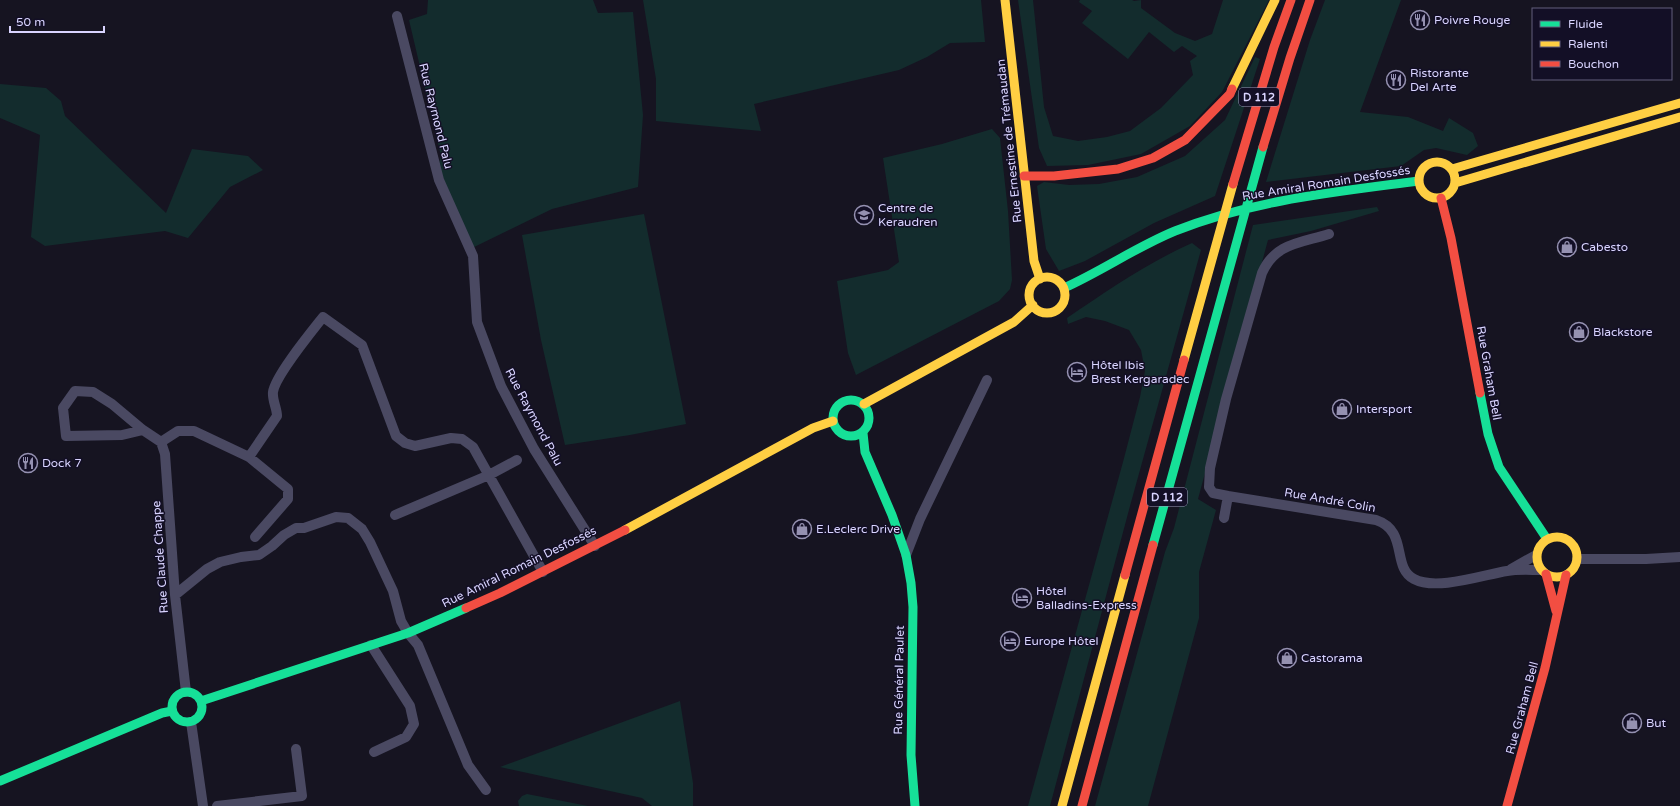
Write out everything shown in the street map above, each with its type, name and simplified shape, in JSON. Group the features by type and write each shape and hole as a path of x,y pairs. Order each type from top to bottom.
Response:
{"main road":[{"name":"Rue Ernestine de Trémaudan","path":"1005,0 1034,262 1040,279"},
{"path":"1024,176 1054,176 1118,169 1153,158 1185,140 1230,94 1275,0"},
{"name":"D 112","path":"1062,806 1218,235 1274,47 1291,0"},
{"name":"D 112","path":"1082,806 1251,189 1290,58 1310,0"},
{"path":"1452,169 1680,103"},
{"path":"1455,183 1680,117"},
{"path":"1442,162 1452,169 1455,183 1451,192 1441,198 1428,196 1420,188 1418,182 1421,170 1430,163 1442,162"},
{"name":"Rue Amiral Romain Desfossés","path":"1064,288 1079,282 1139,248 1196,223 1234,210 1277,201 1418,182"},
{"name":"Rue Graham Bell","path":"1441,198 1451,238 1465,308 1488,434 1499,467 1547,539"},
{"path":"1051,277 1061,283 1064,288 1064,300 1061,306 1055,311 1041,311 1033,305 1030,293 1035,282 1040,279 1051,277"},
{"path":"864,404 1014,322 1033,305"},
{"path":"846,400 858,400 864,404 870,417 867,427 863,432 854,436 849,436 839,431 833,421 836,408 846,400"},
{"name":"Rue Amiral Romain Desfossés","path":"201,701 408,633 543,572 595,546 813,428 833,421"},
{"name":"Rue Général Paulet","path":"863,432 865,452 892,515 906,555 911,583 913,607 911,755 914,806"},
{"name":"Rue Général Paulet","path":"849,436 865,452"},
{"path":"1559,536 1565,538 1574,547 1577,559 1575,565 1566,575 1553,576 1544,572 1537,560 1536,555 1538,548 1547,539 1559,536"},
{"name":"Rue Graham Bell","path":"1544,572 1557,616"},
{"name":"Rue Graham Bell","path":"1507,806 1545,668 1566,575"},
{"path":"186,692 195,694 201,701 201,713 191,722 179,720 172,711 172,702 178,694 186,692"},
{"path":"0,781 150,718 172,711"}],"street":[{"name":"Rue Raymond Palu","path":"397,16 439,180 473,256 477,322 482,336 501,386 534,449 595,546"},
{"path":"1224,518 1228,496 1211,490 1209,487 1210,468 1226,399 1262,273 1270,258 1278,251 1329,234"},
{"path":"249,457 277,416 273,393 276,383 301,345 323,317 362,345 396,436 405,443 415,446 451,438 462,440 473,446 543,572"},
{"path":"906,555 920,519 988,380"},
{"path":"143,430 122,435 66,436 63,408 75,391 93,392 112,404 143,430 161,442 178,431 194,431 249,457 288,489 288,499 255,537"},
{"name":"Rue Claude Chappe","path":"161,442 165,454 175,595 186,692"},
{"path":"395,515 489,475 517,460"},
{"name":"Rue André Colin","path":"1228,496 1386,524 1394,534 1405,570 1412,578 1418,581 1443,583 1509,570 1544,572"},
{"path":"175,595 207,569 220,562 241,557 259,555 272,546 284,534 296,528 304,528 336,517 348,518 362,529 370,542 393,591 401,621 408,633 418,645 468,765 486,790"},
{"name":"Rue André Colin","path":"1509,570 1536,555"},
{"path":"1577,559 1680,557"},
{"path":"371,645 410,706 414,724 406,737 374,752"},
{"path":"191,722 203,806"},
{"path":"217,806 302,796 296,749"}],"green space":[{"path":"428,0 593,0 598,13 633,12 643,115 638,187 552,209 466,251 435,177 441,156 409,20 427,14"},
{"path":"643,0 981,0 985,42 950,43 927,57 899,70 754,104 761,131 656,121 656,79"},
{"path":"1018,0 1033,0 1044,107 1053,136 1078,141 1107,137 1130,131 1161,108 1193,75 1190,61 1197,56 1182,46 1174,52 1149,32 1128,59 1082,23 1092,11 1079,2 1080,0 1141,0 1141,8 1175,33 1195,41 1212,34 1223,0 1269,0 1222,92 1190,126 1141,154 1088,165 1047,166 1039,148"},
{"path":"1325,0 1401,0 1360,112 1408,117 1443,131 1449,118 1473,133 1478,146 1467,155 1436,148 1424,150 1401,166 1266,182 1310,40"},
{"path":"1255,57 1260,59 1215,196 1154,223 1085,261 1059,271 1046,249 1037,186 1044,182 1069,185 1099,184 1137,177 1185,156 1225,120"},
{"path":"0,84 46,88 61,101 65,116 166,213 192,149 248,156 263,170 230,187 188,238 165,231 45,246 31,237 40,135 0,118"},
{"path":"992,129 1000,138 1008,211 1012,280 1010,289 999,301 856,375 848,353 837,281 888,270 899,262 883,158 942,144"},
{"path":"1377,207 1379,211 1311,231 1268,240 1198,499 1216,510 1199,572 1199,618 1148,806 1095,806 1165,552 1174,528 1253,225"},
{"path":"644,214 686,424 630,435 565,445 541,340 522,235"},
{"path":"1192,243 1201,250 1130,506 1050,806 1028,806 1123,462 1140,397 1145,371 1141,350 1129,330 1105,321 1086,317 1068,324 1067,318 1143,268"},
{"path":"680,701 693,783 693,806 652,806 642,798 500,767"},
{"path":"527,794 588,806 519,806 518,801 522,796"}],"traffic: fast":[{"path":"1153,545 1263,147"},
{"path":"1064,288 1161,237 1204,220 1264,204 1295,198 1418,181"},
{"path":"1480,393 1488,434 1499,467 1547,539"},
{"path":"855,400 864,405 868,411 869,418 868,425 864,431 855,436 847,436 838,431 834,425 833,414 838,405 844,401 855,400"},
{"path":"863,433 865,452 892,515 906,555 911,583 913,607 911,755 915,806"},
{"path":"201,701 408,633 466,608"},
{"path":"187,692 198,696 202,707 198,718 187,722 176,718 172,707 176,696 187,692"},
{"path":"0,781 162,713 172,711"}],"traffic: slow":[{"path":"1005,0 1034,261 1040,279"},
{"path":"1232,89 1275,0"},
{"path":"1452,169 1680,103"},
{"path":"1455,183 1680,117"},
{"path":"1441,162 1450,167 1454,173 1455,180 1454,187 1450,193 1441,198 1433,198 1424,193 1420,187 1419,176 1424,167 1430,163 1441,162"},
{"path":"1184,360 1233,184"},
{"path":"1047,277 1057,280 1062,285 1065,295 1062,305 1057,310 1047,313 1037,310 1032,305 1029,295 1032,285 1037,280 1047,277"},
{"path":"864,404 1014,322 1033,305"},
{"path":"625,530 813,428 833,421"},
{"path":"1561,537 1568,540 1574,546 1577,557 1576,565 1568,574 1561,577 1553,577 1546,574 1538,565 1537,553 1540,546 1549,538 1561,537"},
{"path":"1062,806 1125,575"}],"traffic: jam":[{"path":"1233,184 1274,47 1291,0"},
{"path":"1263,147 1290,58 1310,0"},
{"path":"1024,176 1054,176 1118,169 1153,158 1185,140 1230,94 1232,89"},
{"path":"1441,198 1451,238 1480,393"},
{"path":"1125,575 1184,360"},
{"path":"466,608 500,593 625,530"},
{"path":"1082,806 1153,545"},
{"path":"1546,574 1556,611"},
{"path":"1507,806 1545,668 1566,575"}],"place":[{"name":"Poivre Rouge","path":"1420,20"},
{"name":"Ristorante Del Arte","path":"1396,80"},
{"name":"Centre de Keraudren","path":"864,215"},
{"name":"Cabesto","path":"1567,247"},
{"name":"Blackstore","path":"1579,332"},
{"name":"Hôtel Ibis Brest Kergaradec","path":"1077,372"},
{"name":"Intersport","path":"1342,409"},
{"name":"Dock 7","path":"28,463"},
{"name":"E.Leclerc Drive","path":"802,529"},
{"name":"Hôtel Balladins-Express","path":"1022,598"},
{"name":"Europe Hôtel","path":"1010,641"},
{"name":"Castorama","path":"1287,658"},
{"name":"But","path":"1632,723"}]}
